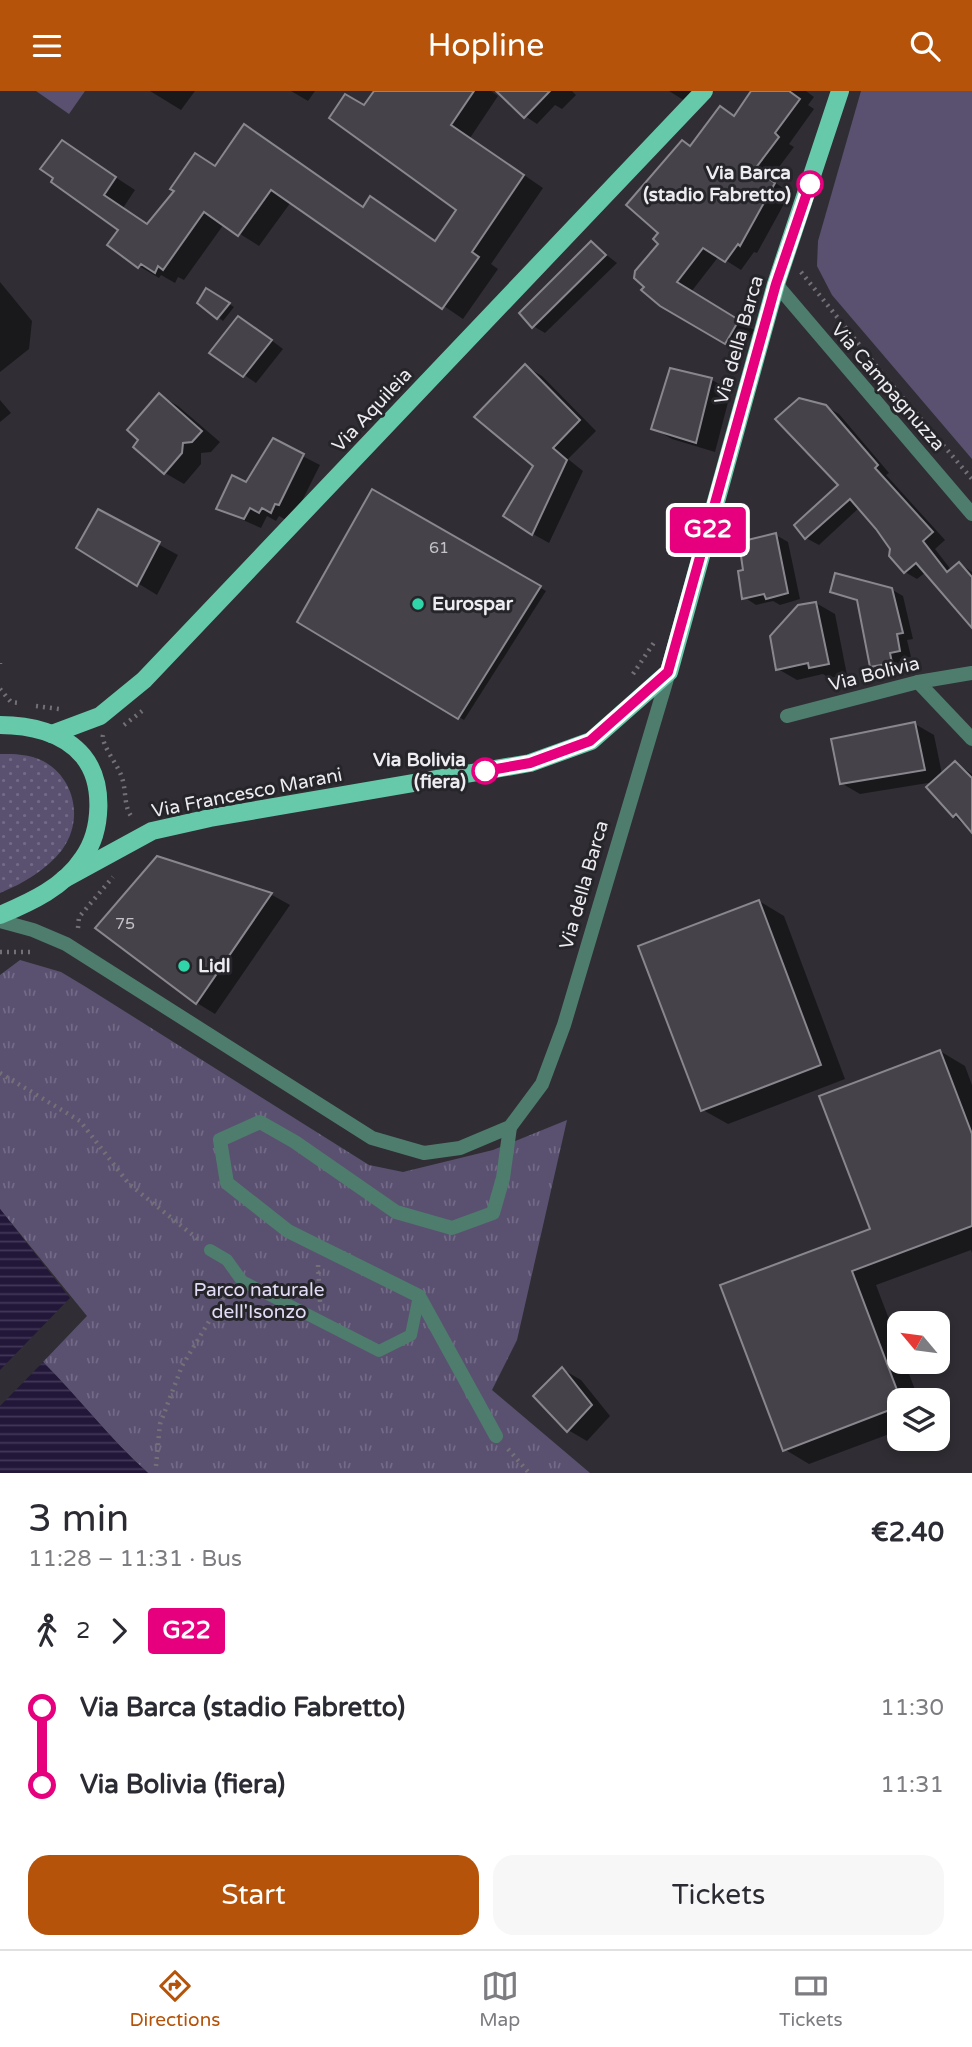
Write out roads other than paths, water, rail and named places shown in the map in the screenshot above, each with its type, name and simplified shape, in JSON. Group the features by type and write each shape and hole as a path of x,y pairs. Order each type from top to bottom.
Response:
{"main road":[{"name":"Via Aquileia","path":"52,734 100,716 145,680 704,91"},
{"name":"Via della Barca","path":"668,672 776,284 840,91"},
{"name":"Via Francesco Marani","path":"64,879 152,831 210,818 530,763 590,741 668,672"},
{"path":"0,725 23,725 52,734 83,757 98,792 97,824 84,857 64,879 44,895 0,915"}],"street":[{"name":"Via Campagnuzza","path":"776,284 972,514"},
{"name":"Via della Barca","path":"510,1128 542,1084 564,1025 668,672"},
{"name":"Via Bolivia","path":"786,716 918,682 972,673"},
{"path":"918,682 972,739"},
{"path":"0,921 33,929 66,944 372,1138 424,1153 460,1148 510,1128 503,1178 493,1213 452,1228 396,1212 295,1142 260,1122 220,1140 227,1183 288,1231 419,1296 496,1436"}],"lane":[{"path":"210,1250 226,1259 242,1281 379,1351 411,1335 419,1296"}],"place":[{"name":"Via Barca (stadio Fabretto)","path":"810,184"},
{"name":"Eurospar","path":"418,604"},
{"name":"Via Bolivia (fiera)","path":"485,771"},
{"name":"Lidl","path":"184,966"}],"park label":[{"name":"Parco naturale dell'Isonzo","path":"259,1301"}]}
